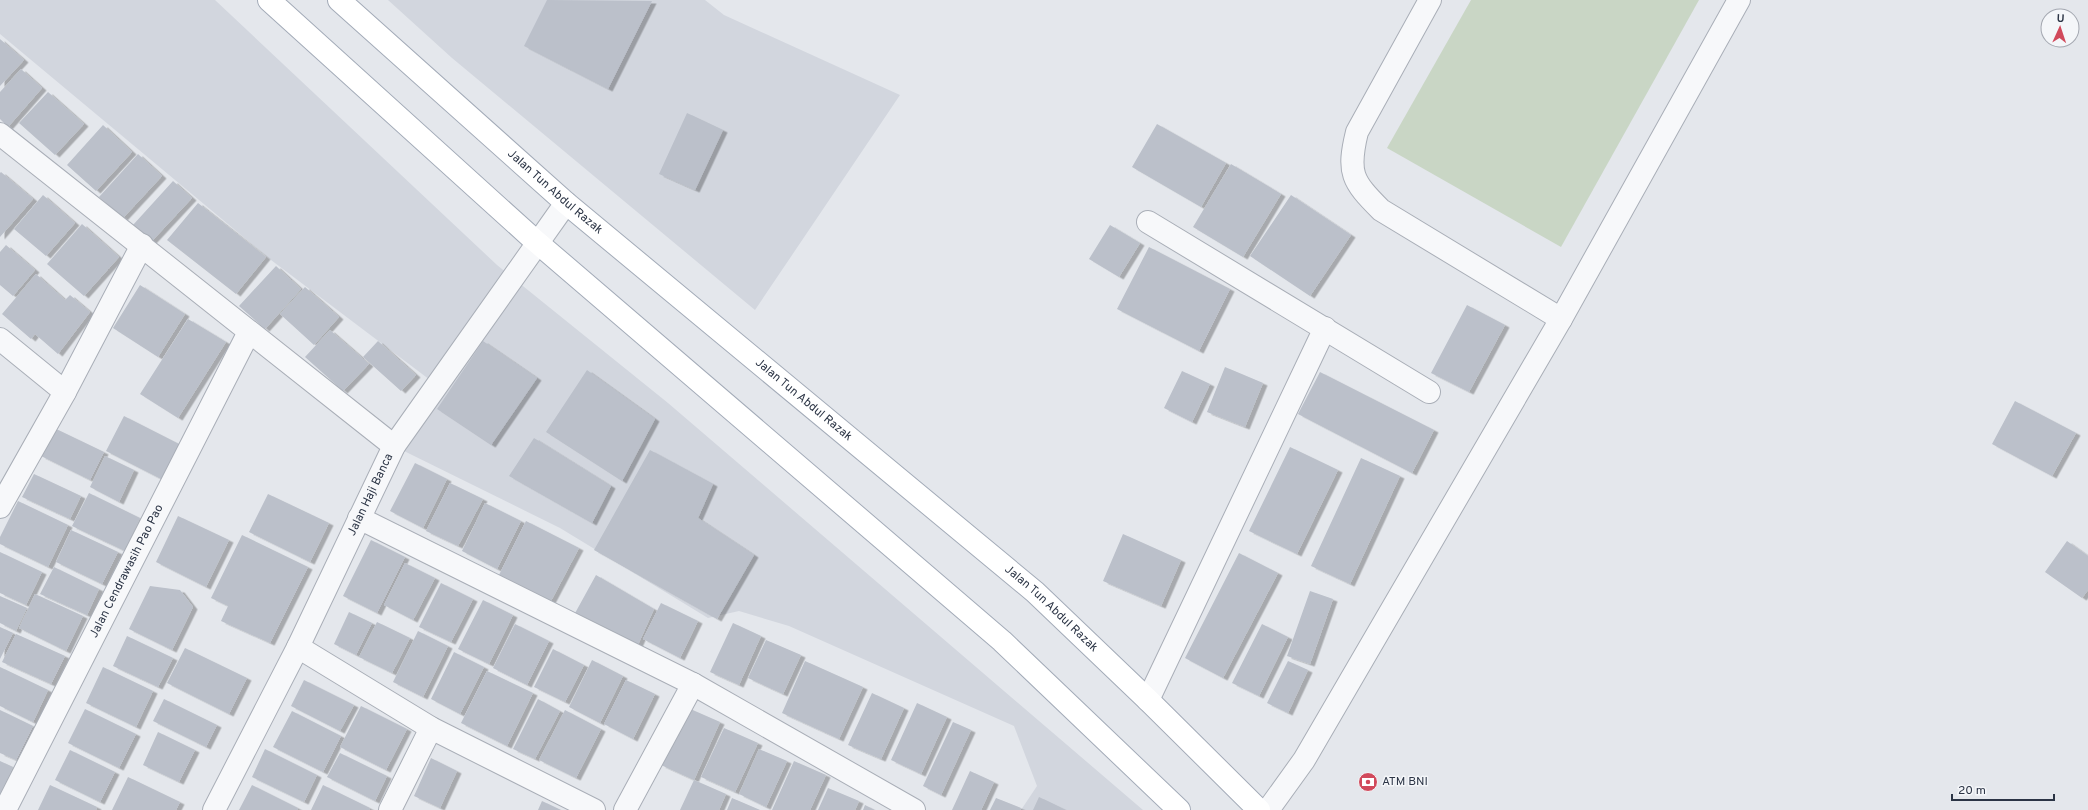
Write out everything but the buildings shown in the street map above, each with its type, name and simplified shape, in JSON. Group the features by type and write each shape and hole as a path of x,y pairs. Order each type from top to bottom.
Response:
{"main road":[{"path":"269,0 538,243 1002,641 1178,810"},
{"name":"Jalan Tun Abdul Razak","path":"339,0 566,202 1034,592 1148,700 1259,810"}],"street":[{"path":"1430,0 1357,132 1352,152 1352,164 1359,188 1381,210 1561,319"},
{"path":"1268,810 1304,760 1561,319 1740,0"},
{"path":"0,134 394,446"},
{"name":"Jalan Haji Banca","path":"214,810 298,647 394,446 566,202"},
{"path":"1148,222 1429,392"},
{"path":"0,507 65,392 142,245"},
{"path":"1148,700 1325,328"},
{"name":"Jalan Cendrawasih Pao Pao","path":"5,810 250,332"},
{"path":"0,339 65,392"},
{"path":"359,518 693,684 914,810"},
{"path":"298,647 431,728 594,810"},
{"path":"626,810 693,684"},
{"path":"390,810 431,728"}],"shaded area":[{"path":"0,0 215,0 497,265 668,403 1143,810 1021,810 1037,786 1014,726 789,626 739,611 708,618 560,528 404,451 442,389 271,260 0,34"},
{"path":"388,0 705,0 724,15 900,95 755,310 452,58"}],"green space":[{"path":"1471,0 1699,0 1561,247 1387,148"}],"place":[{"name":"ATM BNI","path":"1368,782"}]}
